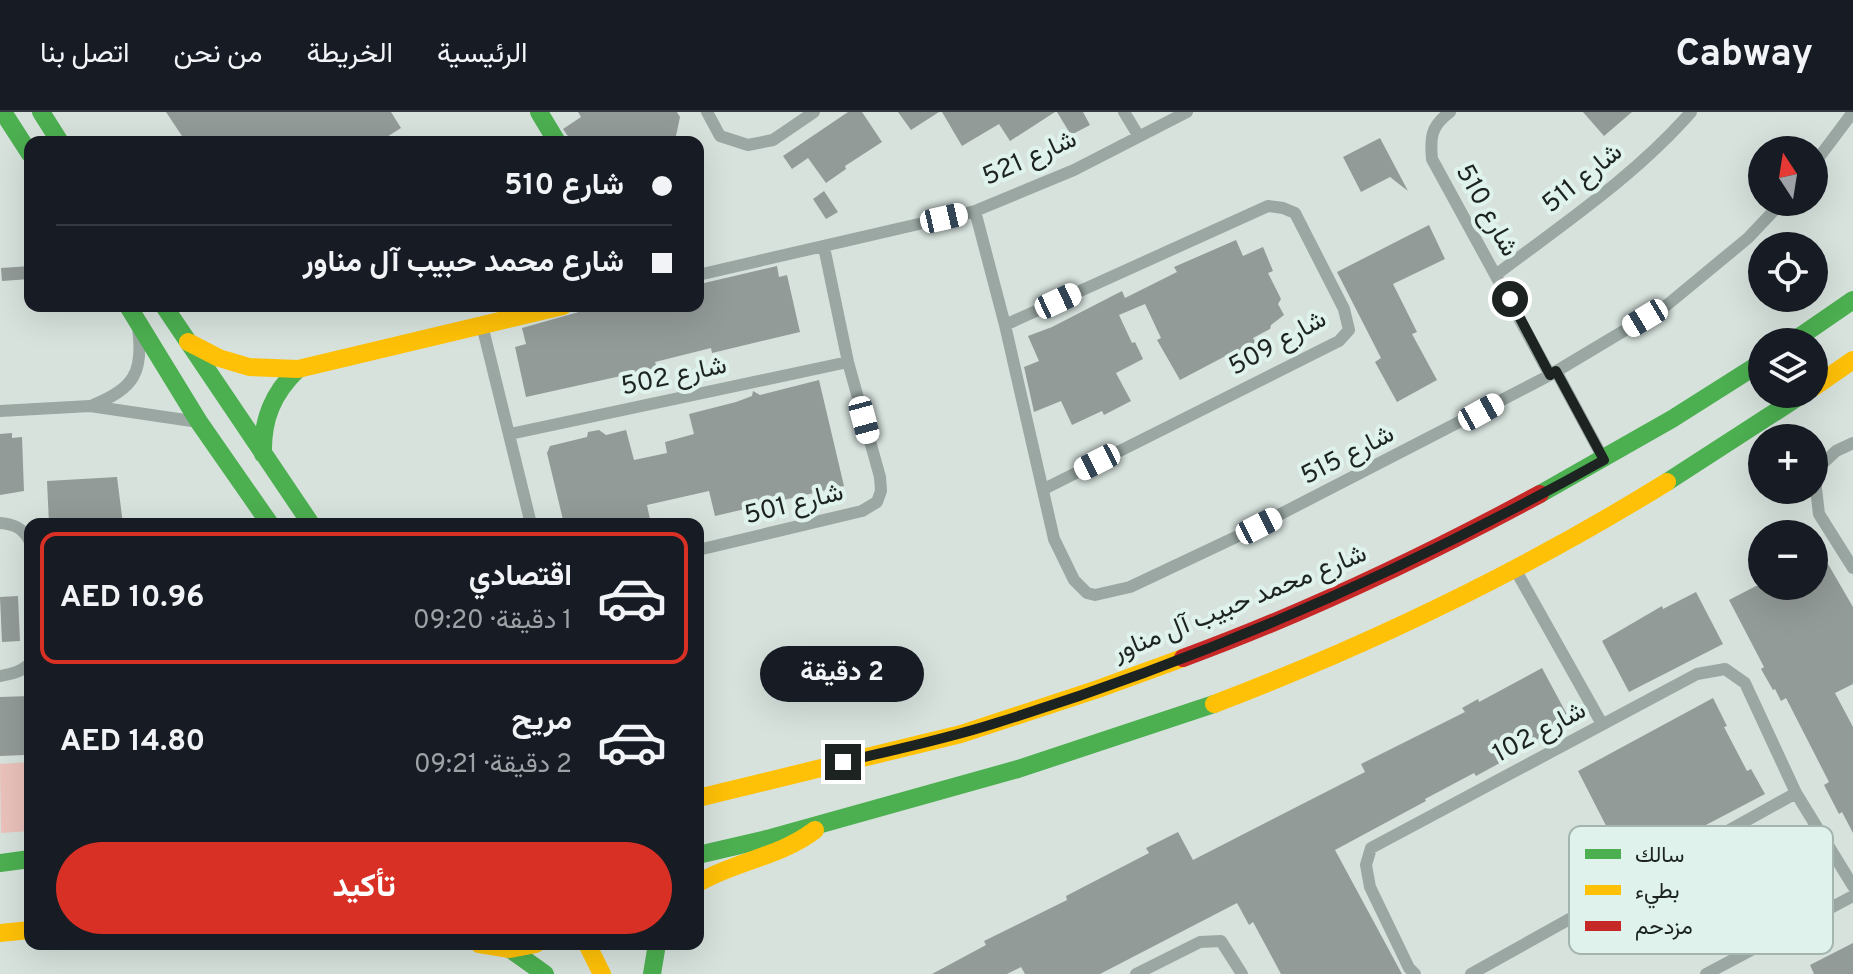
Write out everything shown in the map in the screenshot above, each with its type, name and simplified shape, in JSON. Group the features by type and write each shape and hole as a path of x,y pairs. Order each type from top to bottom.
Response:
{"main road":[{"path":"3,112 24,145"},
{"path":"41,112 56,136"},
{"path":"539,112 553,136"},
{"path":"1812,328 1853,300"},
{"path":"132,312 199,422 266,518"},
{"path":"168,312 307,518"},
{"path":"188,342 219,358 249,367 298,369 537,312"},
{"path":"1828,377 1853,360"},
{"path":"263,454 262,431 268,409 280,387 298,369"},
{"name":"شارع محمد حبيب آل مناور","path":"704,797 951,736 1162,667 1369,580 1508,513 1604,460 1748,371"},
{"path":"704,853 995,777 1232,697 1389,631 1515,569 1657,489 1781,408"},
{"path":"231,467 255,518"},
{"path":"704,879 725,867 798,842 822,823"},
{"path":"0,863 24,860"},
{"path":"0,873 24,872"},
{"path":"0,933 24,931"},
{"path":"511,950 545,974"},
{"path":"590,950 602,974"},
{"path":"652,974 656,950"}],"street":[{"path":"707,112 720,136 748,145 773,140 814,112"},
{"path":"1124,112 1138,135"},
{"name":"شارع 521","path":"704,274 975,211 1074,170 1187,112"},
{"name":"شارع 510","path":"1450,112 1439,120 1430,134 1432,159 1604,460"},
{"name":"شارع 511","path":"1497,274 1600,196 1673,133 1691,112"},
{"path":"1828,145 1853,112"},
{"name":"شارع 509","path":"1005,325 1268,206 1295,213 1344,309 1349,330 1339,341 1044,489"},
{"name":"شارع 515","path":"975,211 1005,325 1054,539 1074,580 1087,593 1095,595 1115,592 1236,537 1553,373 1667,305 1748,238 1769,216"},
{"name":"شارع 501","path":"704,549 862,511 877,502 881,491 880,477 848,362 824,247"},
{"path":"90,406 123,391 134,377 139,345 132,312"},
{"path":"482,325 530,518"},
{"name":"شارع 502","path":"510,434 848,362"},
{"path":"0,411 90,406 199,422"},
{"path":"1853,443 1836,451 1814,472 1819,514 1853,568"},
{"path":"0,523 24,532"},
{"path":"1515,569 1602,724"},
{"path":"0,676 24,669"},
{"name":"شارع 102","path":"1415,974 1409,968 1370,887 1366,865 1371,848 1697,674 1725,669 1745,683 1796,793 1816,826"},
{"path":"1737,826 1796,793"},
{"name":"شارع 102","path":"1833,853 1853,886"},
{"path":"1833,907 1853,896"},
{"path":"1471,974 1569,919"},
{"path":"1136,974 1200,942 1221,941 1242,974"},
{"path":"1706,974 1744,954"}],"shaded area":[{"path":"24,762 24,831 1,833 0,764"}],"building":[{"path":"166,112 391,112 401,128 388,136 182,136"},
{"path":"578,112 677,112 680,117 676,136 568,136 563,129 581,117"},
{"path":"848,112 862,112 882,142 845,166 846,169 826,183 808,158 792,169 783,156"},
{"path":"898,112 939,112 911,130"},
{"path":"942,112 1055,112 1010,141 999,124 962,146"},
{"path":"1057,112 1083,112 1090,125 1071,135"},
{"path":"1583,112 1632,112 1604,136"},
{"path":"1380,138 1408,191 1390,177 1361,192 1343,157"},
{"path":"824,191 838,212 826,219 813,199"},
{"path":"1429,225 1445,259 1393,284 1417,332 1412,334 1437,380 1397,402 1375,362 1381,358 1337,272"},
{"path":"1236,240 1243,256 1263,247 1273,271 1268,273 1281,299 1278,304 1284,315 1270,329 1253,338 1258,347 1239,357 1235,351 1180,380 1157,340 1161,338 1145,304 1119,315 1143,359 1116,373 1131,401 1104,415 1102,411 1072,425 1061,401 1034,412 1024,367 1039,361 1028,336 1122,291 1125,298 1177,272 1174,267"},
{"path":"24,266 24,279 2,281 1,268"},
{"path":"777,266 779,277 787,275 800,332 712,353 711,348 655,362 657,368 526,397 515,347 526,344 522,328 579,312 704,312 704,283"},
{"path":"819,380 844,486 715,516 709,491 647,505 650,518 563,518 547,453 550,446 587,437 588,432 599,430 606,435 626,430 634,460 667,453 665,442 694,434 689,414 736,402 752,396 753,391 760,395"},
{"path":"12,433 12,438 22,437 24,491 0,495 0,434"},
{"path":"117,477 122,518 49,518 47,481"},
{"path":"1828,564 1853,607 1853,684 1835,693 1853,727 1853,833 1824,785 1829,782 1786,698 1781,701 1773,690 1729,600 1748,590 1748,600 1828,600"},
{"path":"1696,592 1723,644 1629,692 1602,641 1662,606 1663,609"},
{"path":"18,596 20,641 2,642 0,597"},
{"path":"1542,668 1571,722 1335,850 1402,974 1281,974 1253,922 1249,925 1237,903 1100,974 1025,974 1021,967 1007,974 932,974 986,945 984,941 1067,900 1066,896 1149,853 1146,848 1178,832 1193,860 1365,772 1361,764 1465,712 1462,708"},
{"path":"24,696 24,755 0,756 0,697"},
{"path":"1713,698 1747,771 1751,769 1765,794 1704,826 1606,826 1578,771"},
{"path":"1853,943 1853,974 1814,974 1810,965"}],"traffic: fast":[{"path":"3,112 24,145"},
{"path":"41,112 56,136"},
{"path":"539,112 553,136"},
{"path":"1812,328 1853,300"},
{"path":"132,312 199,422 266,518"},
{"path":"168,312 307,518"},
{"path":"263,454 271,407 282,387 298,369"},
{"path":"1540,494 1672,419 1748,371"},
{"path":"1667,482 1781,408"},
{"path":"704,854 1018,769 1214,704"},
{"path":"0,863 24,860"},
{"path":"511,950 545,974"},
{"path":"652,974 656,950"}],"traffic: slow":[{"path":"188,342 219,358 249,367 298,369 538,312"},
{"path":"1828,377 1853,360"},
{"path":"1214,704 1331,657 1446,604 1558,546 1667,482"},
{"path":"704,797 961,734 1183,658"},
{"path":"704,880 787,847 815,830"},
{"path":"0,933 24,931"},
{"path":"590,950 602,974"}],"traffic: jam":[{"path":"1183,658 1364,582 1540,494"}],"route":[{"path":"843,762 996,723 1198,653 1369,580 1508,513 1604,460 1556,371 1550,375 1510,299"}]}
